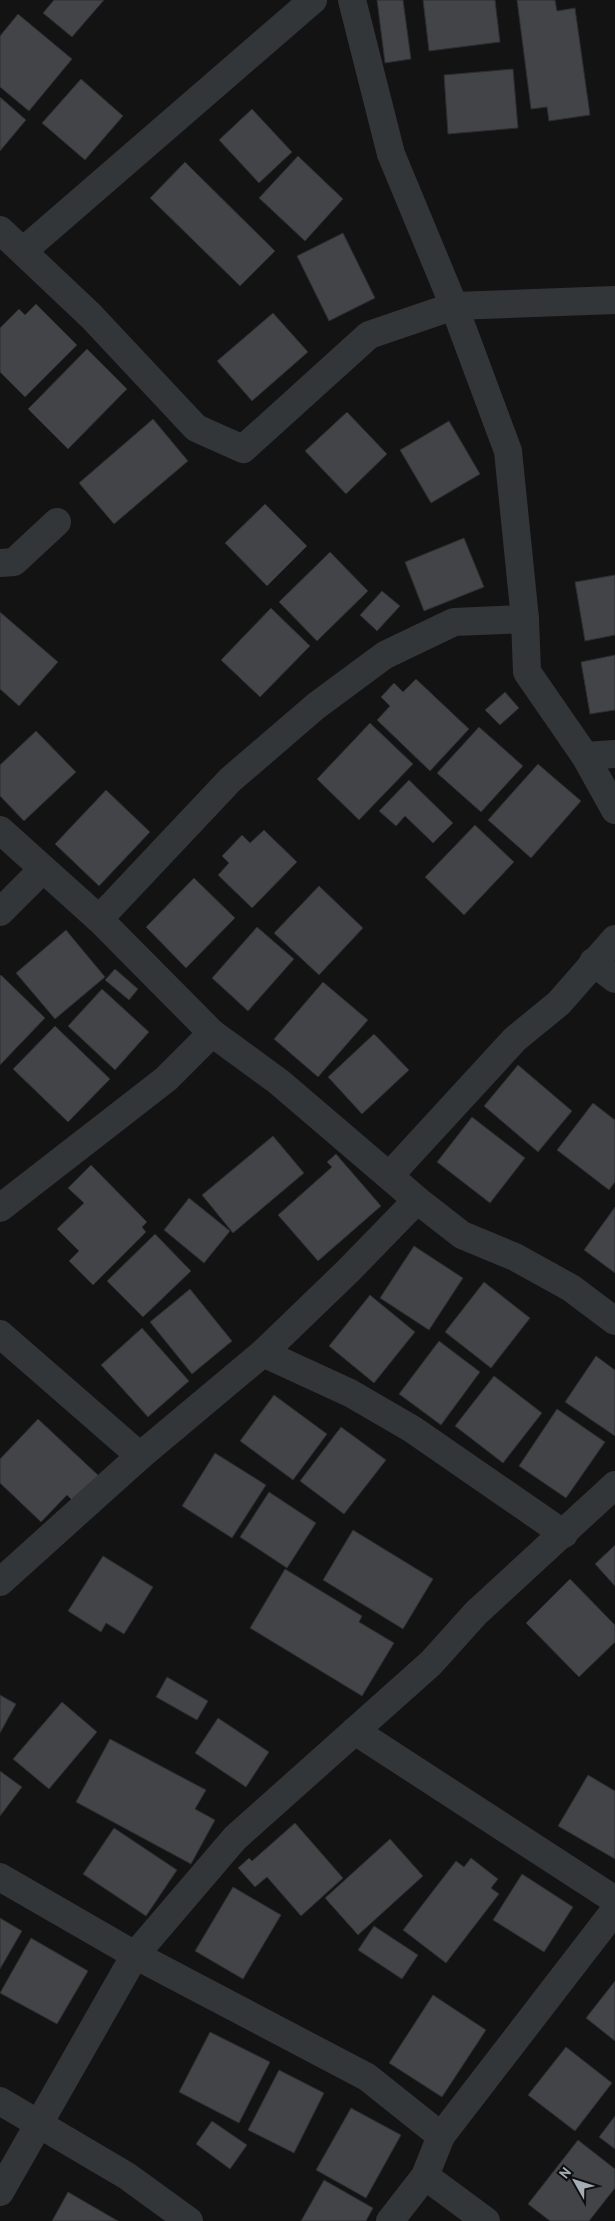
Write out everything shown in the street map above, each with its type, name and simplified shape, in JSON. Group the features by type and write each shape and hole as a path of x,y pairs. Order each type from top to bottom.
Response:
{"street":[{"path":"24,252 313,0"},
{"path":"352,0 391,154 454,306 508,451 525,619 527,672 585,756 615,810"},
{"path":"0,230 91,316 196,428 243,449 369,335 454,306 615,300"},
{"path":"0,564 14,562 57,522"},
{"path":"99,918 230,780 316,706 385,655 454,622 525,619"},
{"path":"585,756 615,754"},
{"path":"0,830 99,918 212,1032 279,1082 417,1200 462,1235 515,1257 571,1288 615,1321"},
{"path":"0,912 43,869"},
{"path":"390,1175 515,1039 559,1003 615,939"},
{"path":"593,962 615,979"},
{"path":"0,1208 166,1078 212,1032"},
{"path":"0,1582 140,1456 263,1353 348,1272 417,1200"},
{"path":"0,1334 140,1456"},
{"path":"263,1353 350,1393 404,1425 564,1534"},
{"path":"0,2192 40,2126 135,1955 235,1838 431,1662 476,1614 615,1485"},
{"path":"355,1731 615,1900"},
{"path":"0,1878 135,1955 367,2077 441,2136"},
{"path":"390,2221 425,2176 441,2136 615,1910"},
{"path":"0,2101 127,2176 189,2221"},
{"path":"425,2176 486,2221"}],"building":[{"path":"54,0 104,0 72,37 43,13"},
{"path":"377,0 403,0 411,59 385,63"},
{"path":"423,0 495,0 500,42 429,51"},
{"path":"517,0 555,0 557,11 575,8 590,115 549,121 547,107 531,109"},
{"path":"18,14 72,59 29,111 0,87 0,36"},
{"path":"513,69 518,128 448,134 444,75"},
{"path":"81,79 123,116 85,160 42,123"},
{"path":"0,97 26,120 0,151"},
{"path":"252,109 292,152 259,183 219,140"},
{"path":"298,156 343,199 305,241 259,198"},
{"path":"185,162 275,251 240,286 150,198"},
{"path":"343,233 375,298 329,321 297,256"},
{"path":"36,304 77,345 25,397 0,372 0,328 19,309 25,315"},
{"path":"273,313 308,352 252,401 217,361"},
{"path":"87,349 127,389 68,449 28,409"},
{"path":"347,412 387,454 346,494 305,451"},
{"path":"153,419 188,461 114,524 79,483"},
{"path":"449,421 480,474 431,503 400,450"},
{"path":"265,504 307,546 267,586 225,543"},
{"path":"464,538 484,587 424,611 405,562"},
{"path":"330,552 368,591 317,641 279,602"},
{"path":"615,575 615,635 585,641 575,582"},
{"path":"382,591 400,606 377,631 360,615"},
{"path":"271,608 310,646 260,697 221,660"},
{"path":"0,612 58,662 19,706 0,689"},
{"path":"615,655 615,710 590,714 581,662"},
{"path":"416,679 469,729 430,771 377,720 390,706 381,697 394,683 403,692"},
{"path":"505,692 519,708 500,725 485,710"},
{"path":"370,723 413,764 359,820 317,779"},
{"path":"479,727 523,766 481,812 437,773"},
{"path":"36,731 76,772 24,821 0,796 0,765"},
{"path":"538,764 581,801 531,858 488,820"},
{"path":"409,780 453,823 433,843 405,816 396,826 379,811"},
{"path":"106,790 150,832 99,886 55,844"},
{"path":"475,825 514,862 464,915 425,877"},
{"path":"264,830 297,862 252,908 218,875 229,863 222,856 242,835 250,843"},
{"path":"194,878 235,918 186,968 146,927"},
{"path":"319,886 363,928 319,975 274,933"},
{"path":"257,927 294,959 248,1011 212,978"},
{"path":"66,930 105,977 55,1019 16,973"},
{"path":"115,969 138,989 129,1000 105,980"},
{"path":"0,976 45,1018 0,1065"},
{"path":"323,982 368,1020 318,1077 274,1039"},
{"path":"102,989 149,1032 115,1070 68,1026"},
{"path":"55,1026 110,1079 68,1122 13,1069"},
{"path":"374,1034 409,1070 362,1114 328,1077"},
{"path":"518,1065 572,1111 538,1152 484,1106"},
{"path":"593,1103 615,1120 615,1182 609,1190 557,1150"},
{"path":"472,1117 525,1158 490,1203 437,1162"},
{"path":"273,1136 304,1173 233,1233 202,1195"},
{"path":"336,1154 381,1206 318,1261 278,1215 332,1167 327,1162"},
{"path":"91,1165 147,1222 142,1227 146,1232 93,1285 69,1261 79,1251 57,1229 84,1203 68,1188"},
{"path":"189,1198 230,1231 204,1263 164,1230"},
{"path":"615,1207 615,1273 584,1250"},
{"path":"155,1234 191,1271 143,1317 107,1281"},
{"path":"414,1246 463,1278 429,1330 380,1298"},
{"path":"484,1282 530,1318 491,1368 445,1332"},
{"path":"190,1289 232,1341 192,1374 150,1322"},
{"path":"370,1295 415,1332 374,1383 329,1346"},
{"path":"142,1328 189,1381 148,1417 101,1365"},
{"path":"439,1341 480,1372 441,1425 399,1394"},
{"path":"596,1356 615,1370 615,1436 565,1402"},
{"path":"494,1376 542,1413 503,1463 455,1426"},
{"path":"274,1395 327,1434 293,1480 240,1441"},
{"path":"557,1409 605,1442 566,1498 519,1466"},
{"path":"38,1419 99,1476 74,1502 67,1495 41,1522 0,1483 0,1459"},
{"path":"341,1427 386,1460 344,1514 300,1481"},
{"path":"215,1453 266,1485 232,1538 182,1506"},
{"path":"269,1492 316,1523 287,1568 240,1537"},
{"path":"353,1530 433,1579 403,1629 323,1580"},
{"path":"615,1545 615,1586 595,1564"},
{"path":"103,1556 153,1587 124,1634 106,1623 101,1632 68,1611"},
{"path":"285,1569 362,1616 359,1622 394,1643 362,1696 250,1628"},
{"path":"570,1579 615,1625 615,1642 579,1677 526,1623"},
{"path":"167,1677 208,1701 197,1720 156,1697"},
{"path":"0,1695 16,1704 0,1733"},
{"path":"62,1702 97,1732 49,1789 13,1759"},
{"path":"218,1718 269,1752 246,1787 195,1753"},
{"path":"110,1739 206,1790 195,1809 215,1820 191,1864 76,1802"},
{"path":"0,1771 22,1787 0,1816"},
{"path":"588,1775 615,1791 615,1859 558,1826"},
{"path":"295,1823 343,1878 301,1916 267,1877 255,1887 238,1868 249,1858 252,1861"},
{"path":"114,1828 177,1870 146,1916 83,1874"},
{"path":"390,1839 423,1876 358,1935 325,1898"},
{"path":"471,1858 498,1879 491,1888 499,1894 446,1963 403,1930 456,1861 464,1867"},
{"path":"522,1874 573,1907 544,1952 493,1920"},
{"path":"233,1887 281,1915 243,1979 195,1951"},
{"path":"0,1918 22,1931 0,1969"},
{"path":"374,1926 418,1955 402,1979 358,1950"},
{"path":"31,1938 88,1971 57,2024 0,1993"},
{"path":"615,1981 615,2041 586,2018"},
{"path":"433,1995 486,2030 442,2097 389,2063"},
{"path":"210,2032 270,2062 239,2123 179,2092"},
{"path":"566,2047 612,2083 575,2131 528,2095"},
{"path":"279,2070 324,2093 294,2153 248,2130"},
{"path":"351,2108 401,2135 366,2198 316,2170"},
{"path":"615,2116 615,2149 599,2137"},
{"path":"212,2121 247,2145 230,2169 196,2144"},
{"path":"578,2140 615,2169 615,2188 589,2221 550,2221 528,2204"},
{"path":"324,2180 373,2208 366,2221 301,2221"},
{"path":"68,2192 118,2221 52,2221"}]}
